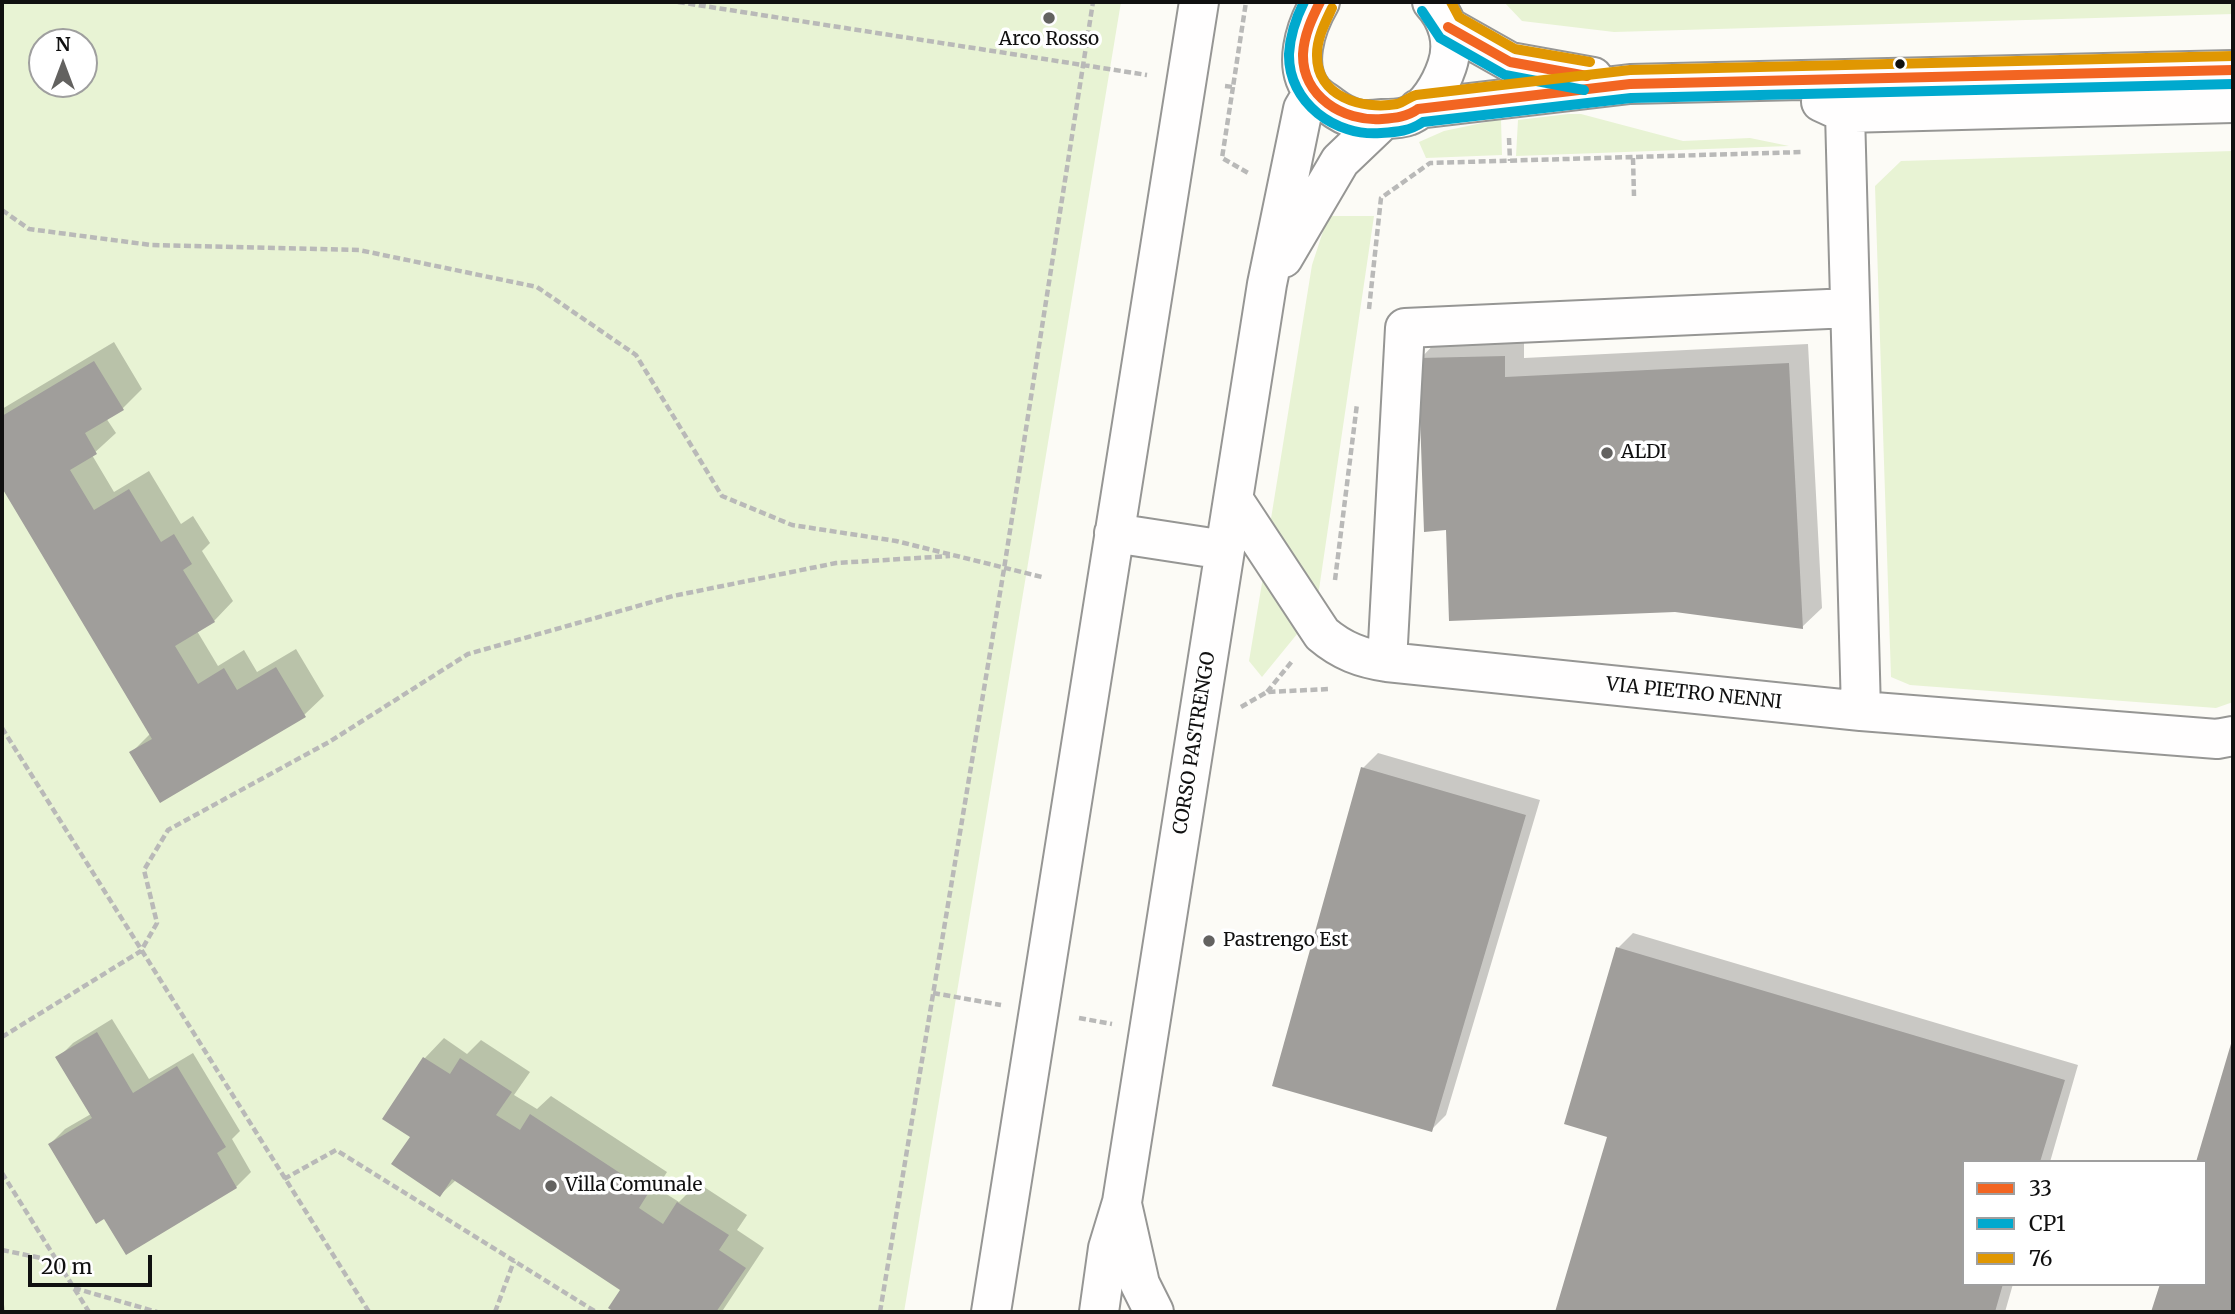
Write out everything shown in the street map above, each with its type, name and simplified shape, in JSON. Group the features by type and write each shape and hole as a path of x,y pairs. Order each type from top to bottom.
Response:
{"street":[{"path":"991,1312 1199,2"},
{"path":"1320,2 1307,27 1304,43 1303,65 1313,92 1347,117 1365,121 1630,84 2233,70"},
{"path":"1440,14 1510,62 1630,84"},
{"name":"CORSO PASTRENGO","path":"1267,284 1340,160 1401,114 1429,101 1443,78 1450,58 1440,14"},
{"path":"1771,80 1844,113 2233,103"},
{"name":"CORSO PASTRENGO","path":"1099,1312 1108,1248 1122,1202 1267,284 1303,109 1313,92"},
{"path":"1844,113 1861,711"},
{"path":"1387,662 1405,328 1850,308"},
{"name":"VIA PIETRO NENNI","path":"1233,499 1322,634 1360,657 1861,711 2217,739 2233,736"},
{"path":"1114,533 1225,550"},
{"name":"CORSO PASTRENGO","path":"1122,1202 1140,1284 1154,1312"}],"path":[{"path":"678,2 1083,66"},
{"path":"880,1312 1004,569 1093,2"},
{"path":"1633,158 1634,196"},
{"path":"2,210 29,229 151,245 359,250 537,287 636,355 722,496 792,525 896,541 1042,576"},
{"path":"2,1037 141,951 157,923 144,870 168,830 329,742 468,654 714,587 836,563 954,556"},
{"path":"2,728 369,1312"},
{"path":"284,1180 336,1150 596,1312"},
{"path":"2,1173 89,1312"},
{"path":"2,1250 57,1261"},
{"path":"495,1312 514,1261"},
{"path":"74,1288 156,1312"}],"green space":[{"path":"2,2 1121,2 904,1312 2,1312"},
{"path":"1504,2 2233,2 2233,14 1614,32 1522,21"},
{"path":"1581,114 1683,141 1750,138 1789,146 1516,156 1518,120"},
{"path":"1501,119 1502,155 1426,158 1419,142 1444,131"},
{"path":"2233,151 2233,702 2216,708 1910,685 1891,677 1875,186 1901,161"},
{"path":"1328,216 1374,216 1317,603 1269,531 1312,265"},
{"path":"1264,571 1302,628 1262,677 1249,661"}],"building":[{"name":"ALDI","path":"1505,356 1505,377 1789,363 1803,629 1675,612 1449,621 1446,530 1424,532 1418,358"},
{"path":"94,361 124,410 85,433 97,454 70,470 94,510 129,489 161,542 174,534 192,564 183,570 215,622 175,646 198,684 224,668 237,690 276,667 306,717 160,803 129,752 152,739 2,488 2,416"},
{"path":"1361,767 1526,815 1432,1132 1272,1086"},
{"path":"1616,947 2065,1080 2041,1160 1962,1160 1962,1286 2002,1286 1995,1312 1555,1312 1607,1137 1564,1124"},
{"path":"97,1032 133,1093 177,1066 226,1147 217,1153 237,1188 126,1255 104,1219 96,1224 48,1144 92,1118 55,1057"},
{"path":"2233,1037 2233,1312 2151,1312 2159,1286 2207,1286 2207,1160 2197,1160"},
{"name":"Villa Comunale","path":"423,1057 450,1074 460,1058 512,1092 496,1115 520,1130 530,1114 649,1192 639,1208 663,1224 677,1202 729,1235 719,1250 746,1268 716,1312 614,1312 608,1308 620,1290 452,1179 440,1197 391,1164 410,1137 382,1119"}],"transit line":[{"name":"CP1","path":"1304,2 1294,27 1289,54 1291,72 1297,88 1306,102 1332,123 1364,133 1398,131 1423,122 1631,98 2233,84"},
{"name":"33","path":"1320,2 1311,20 1303,54 1309,82 1317,94 1340,111 1367,119 1396,118 1418,109"},
{"name":"76","path":"1451,2 1459,17 1515,49 1590,62"},
{"name":"76","path":"1332,8 1318,42 1319,69 1324,81 1333,90 1356,102 1370,105 1397,104 1416,95 1630,70 2233,56"},
{"name":"CP1","path":"1422,11 1440,38 1505,75 1584,90"},
{"name":"33","path":"1448,27 1510,62 1587,76"},
{"name":"33","path":"1418,109 1630,84 2233,70"}],"place":[{"name":"Arco Rosso","path":"1049,18"},
{"name":"ALDI","path":"1607,453"},
{"name":"Pastrengo Est","path":"1209,941"},
{"name":"Villa Comunale","path":"551,1186"}]}
